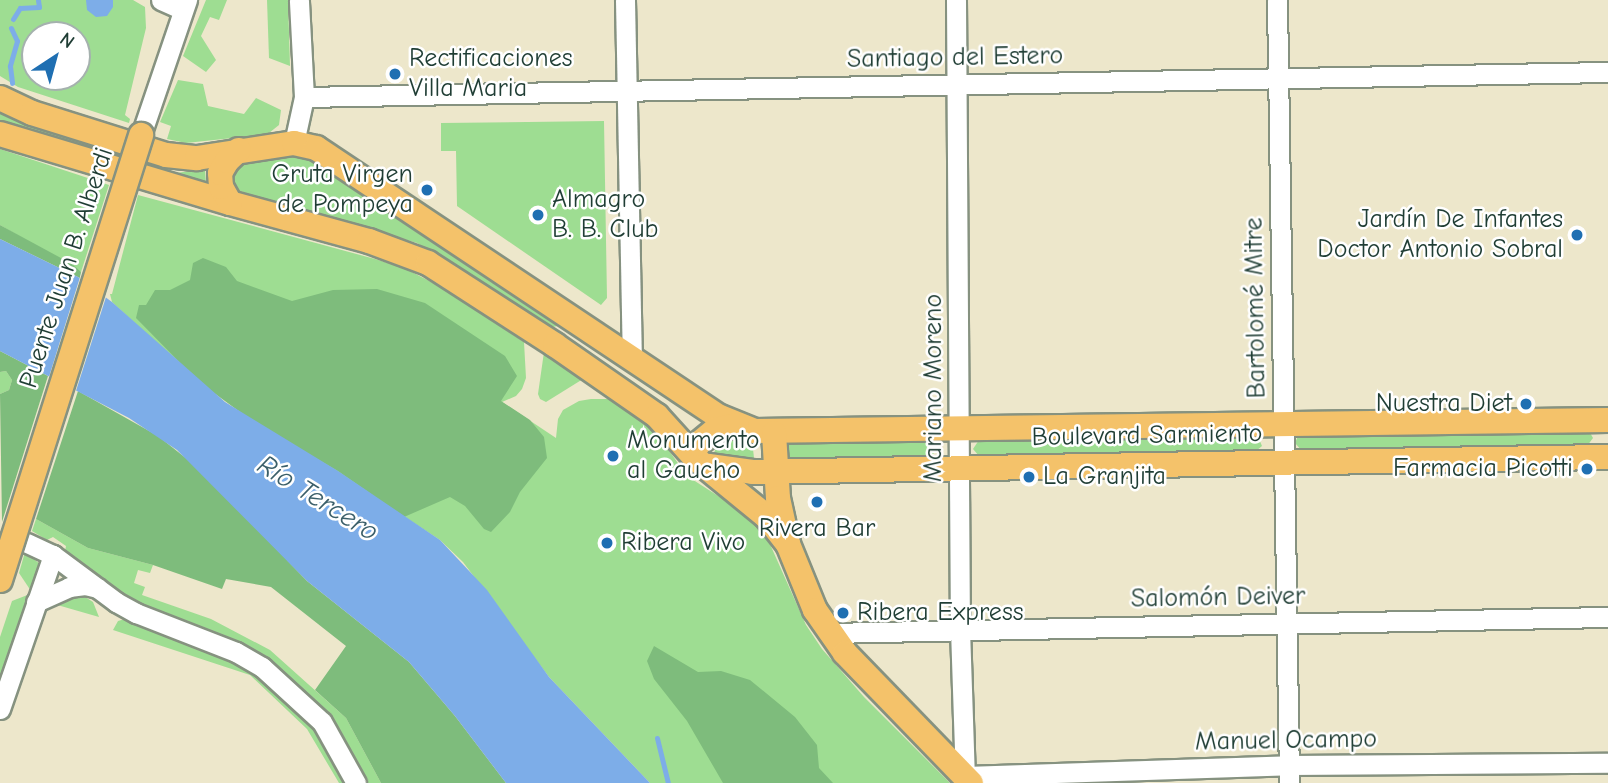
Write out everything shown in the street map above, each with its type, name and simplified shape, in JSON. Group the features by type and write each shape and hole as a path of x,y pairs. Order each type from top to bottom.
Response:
{"main road":[{"path":"0,98 25,111 166,155 197,158 294,143 328,154 736,425"},
{"path":"0,134 412,255 444,272 657,416 699,460 766,516 788,544"},
{"name":"Puente Juan B. Alberdi","path":"0,580 141,135"},
{"path":"230,203 221,187 220,173 227,161 239,150"},
{"path":"555,345 573,317"},
{"name":"Boulevard Sarmiento","path":"736,425 774,433 1608,420"},
{"path":"699,460 698,444 715,430 736,425"},
{"path":"774,433 775,471 788,544 815,610 845,653 968,780"},
{"name":"Boulevard Sarmiento","path":"699,460 736,471 775,471 1608,457"}],"street":[{"path":"141,135 185,5 161,0"},
{"path":"294,143 304,97 299,0"},
{"path":"625,0 632,357"},
{"name":"Mariano Moreno","path":"956,0 961,430 960,629 968,780"},
{"name":"Bartolomé Mitre","path":"1278,0 1289,774"},
{"name":"Santiago del Estero","path":"304,97 1279,76 1608,72"},
{"path":"27,543 53,555 136,613 236,652 262,667 322,722 356,783"},
{"path":"0,709 53,555"},
{"path":"36,602 69,587 85,585 98,588"},
{"name":"Salomón Deiver","path":"829,633 1608,617"},
{"name":"Manuel Ocampo","path":"968,780 1289,774 1608,763"}],"green space":[{"path":"0,0 133,0 145,7 146,28 125,115 130,119 129,123 30,91 91,91 91,21 21,21 21,88 0,76"},
{"path":"206,0 227,0 219,20 210,17 201,36 216,60 206,72 183,56"},
{"path":"267,0 288,0 290,66 269,58"},
{"path":"178,80 203,84 208,106 244,114 256,98 281,110 279,125 269,133 242,137 186,143 167,139 171,126 160,122"},
{"path":"0,113 176,173 205,169 206,184 0,120"},
{"name":"Almagro B. B. Club","path":"604,121 607,298 601,305 457,206 456,151 441,151 441,123"},
{"path":"0,149 109,185 81,272 0,225"},
{"path":"284,153 310,156 558,326 552,327 417,243 236,190 232,175 239,163"},
{"path":"138,195 375,259 404,268 439,286 524,342 526,378 522,389 516,396 502,402 556,438 558,419 563,410 579,401 591,399 612,399 653,428 687,476 751,517 769,542 806,625 822,649 864,697 950,783 650,783 549,677 463,562 440,540 199,382 112,302 110,294"},
{"path":"0,225 72,264 81,272 80,278 0,239"},
{"path":"203,258 226,267 237,281 292,301 333,290 377,289 425,303 505,356 517,376 501,401 530,420 544,437 547,458 520,492 510,512 491,532 484,529 465,506 450,497 404,517 338,471 255,423 199,382 136,318 139,305 146,305 155,290 170,290 190,280 193,263"},
{"path":"0,351 48,376 2,522 0,394 9,390 12,380 6,371 0,372"},
{"path":"544,352 583,379 546,402 540,399 538,394"},
{"path":"6,371 12,380 9,390 0,394 0,372"},
{"path":"78,391 158,436 197,467 307,581 409,662 455,716 506,783 381,783 346,718 315,690 346,646 271,587 226,579 222,589 153,565 88,548 36,519"},
{"path":"1589,431 1593,438 1587,446 1302,451 1295,443 1298,436"},
{"path":"1258,437 1262,446 1256,451 979,456 973,449 979,440"},
{"path":"734,440 744,442 753,449 754,458 750,461 712,456 718,445"},
{"path":"931,441 938,449 931,456 786,458 785,445 788,444"},
{"path":"36,519 88,548 153,565 150,573 138,570 134,583 145,587 142,595 211,619 270,650 346,718 381,783 365,783 341,736 325,713 117,592 65,551 66,546 53,537 47,540 32,531"},
{"path":"25,552 40,564 31,591 19,573"},
{"path":"79,593 93,602 99,617 47,602"},
{"path":"30,594 0,681 0,637 12,601"},
{"path":"125,619 244,664 312,724 346,783 339,783 307,729 250,675 113,630 118,621"},
{"path":"654,646 698,672 721,671 750,680 795,717 817,745 819,768 833,783 723,783 687,721 654,679 647,661"}],"water":[{"path":"86,0 113,0 113,7 107,16 96,17 87,10"},
{"name":"Río Tercero","path":"0,239 78,277 112,302 225,402 338,471 440,540 487,590 549,677 650,783 506,783 455,716 409,662 307,581 177,450 129,418 0,351"}],"pier":[{"path":"81,274 107,294 75,394 48,380"}],"waterway":[{"path":"13,19 20,8 39,7 38,0"},
{"path":"11,28 17,41 10,66 12,83"},
{"path":"657,738 668,783"}],"place":[{"name":"Rectificaciones Villa Maria","path":"395,74"},
{"name":"Gruta Virgen de Pompeya","path":"427,190"},
{"name":"Almagro B. B. Club","path":"538,215"},
{"name":"Jardín De Infantes Doctor Antonio Sobral","path":"1577,235"},
{"name":"Nuestra Diet","path":"1526,404"},
{"name":"Monumento al Gaucho","path":"613,456"},
{"name":"Farmacia Picotti","path":"1587,469"},
{"name":"La Granjita","path":"1029,477"},
{"name":"Rivera Bar","path":"817,502"},
{"name":"Ribera Vivo","path":"607,543"},
{"name":"Ribera Express","path":"843,613"}]}
